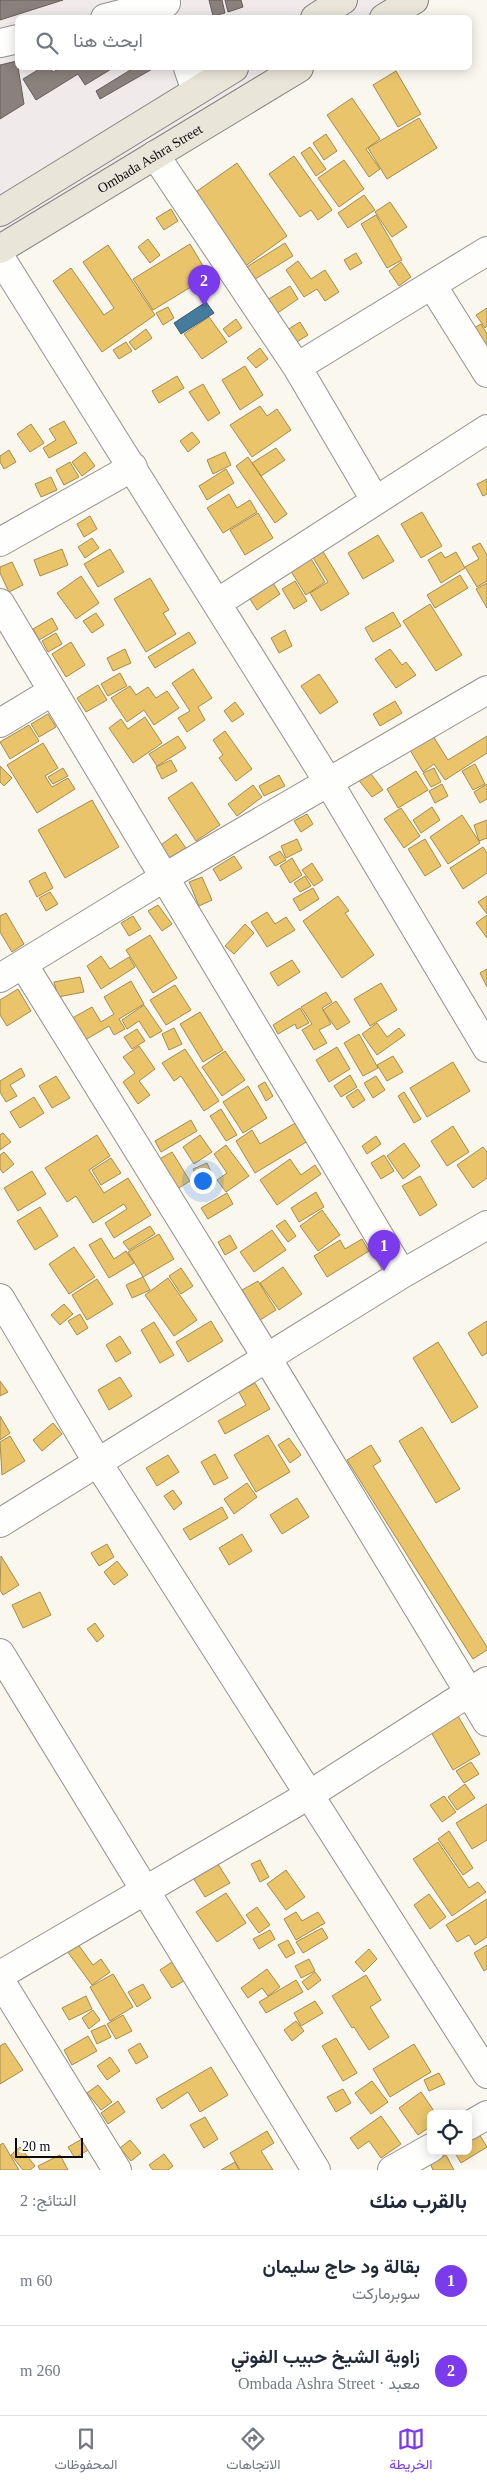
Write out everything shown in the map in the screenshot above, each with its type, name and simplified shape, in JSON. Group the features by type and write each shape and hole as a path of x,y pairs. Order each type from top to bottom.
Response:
{"main road":[{"path":"320,15 343,0"},
{"path":"389,15 414,0"},
{"path":"0,212 192,79 226,70"},
{"name":"Ombada Ashra Street","path":"0,249 296,70"}],"street":[{"path":"122,15 167,7"},
{"path":"0,43 15,39"},
{"path":"155,155 297,367 375,500"},
{"path":"297,367 487,251"},
{"path":"0,257 329,783 487,1048"},
{"path":"432,285 487,373"},
{"path":"217,604 487,429"},
{"path":"0,542 133,467"},
{"path":"0,603 402,1274"},
{"path":"0,722 53,691"},
{"path":"486,692 165,877 11,971 268,1358 478,1686 487,1722"},
{"path":"0,1523 402,1274 487,1225"},
{"path":"0,1298 98,1463 487,2074"},
{"path":"0,1653 316,2170"},
{"path":"0,1975 144,1889 309,1795 478,1686"},
{"path":"0,1980 117,2170"},
{"path":"472,2124 487,2115"},
{"path":"392,2170 427,2150"}],"shaded area":[{"path":"0,0 414,0 391,15 15,15 15,70 301,70 0,253"}],"building: سكن":[{"path":"396,71 421,114 398,127 373,85"},
{"path":"352,98 380,139 366,149 380,169 369,177 327,115"},
{"path":"419,118 437,148 387,179 368,148"},
{"path":"326,134 337,151 324,160 313,143"},
{"path":"310,147 326,169 316,176 301,153"},
{"path":"294,156 332,210 318,220 311,210 300,217 269,174"},
{"path":"344,160 364,189 339,207 318,178"},
{"path":"237,163 287,236 244,267 193,194"},
{"path":"364,195 375,210 348,228 338,213"},
{"path":"390,202 407,227 392,237 375,212"},
{"path":"171,209 178,221 164,230 156,218"},
{"path":"376,215 402,260 387,268 361,224"},
{"path":"148,239 160,255 150,263 138,247"},
{"path":"285,243 293,256 252,281 245,268"},
{"path":"190,244 209,276 153,310 133,279"},
{"path":"108,245 155,315 102,352 53,281 71,268 104,315 114,308 83,262"},
{"path":"356,253 362,263 350,270 344,260"},
{"path":"298,261 311,279 325,270 339,292 325,301 317,289 304,297 286,270"},
{"path":"401,262 411,277 399,286 389,271"},
{"path":"290,286 298,299 276,314 267,300"},
{"path":"168,307 174,318 163,325 156,313"},
{"path":"487,308 487,326 485,328 476,315"},
{"path":"209,317 227,342 202,359 184,334"},
{"path":"236,319 242,328 229,337 223,329"},
{"path":"300,322 308,335 295,343 287,330"},
{"path":"481,324 487,334 487,361 459,337"},
{"path":"146,329 152,338 135,350 129,342"},
{"path":"126,342 132,351 119,359 113,350"},
{"path":"260,348 268,359 256,368 247,358"},
{"path":"245,366 263,395 240,410 222,380"},
{"path":"177,376 184,388 159,403 152,391"},
{"path":"203,384 220,413 208,421 189,392"},
{"path":"260,406 267,416 277,409 291,430 252,457 230,425"},
{"path":"64,421 77,443 49,458 43,448 56,440 49,429"},
{"path":"31,424 44,443 30,452 17,434"},
{"path":"192,432 200,442 188,452 180,441"},
{"path":"276,448 285,460 261,476 252,463"},
{"path":"9,450 16,462 4,469 0,462 0,456"},
{"path":"85,452 95,466 82,476 72,462"},
{"path":"225,452 231,465 213,474 207,460"},
{"path":"248,457 287,514 275,523 236,466"},
{"path":"70,462 79,477 64,485 56,470"},
{"path":"226,469 234,483 207,500 199,486"},
{"path":"51,477 57,490 41,497 35,484"},
{"path":"487,479 487,494 483,496 477,484"},
{"path":"229,494 237,508 250,500 257,512 223,533 207,508"},
{"path":"422,512 442,546 421,558 401,524"},
{"path":"258,513 273,538 245,555 230,530"},
{"path":"90,516 97,529 84,537 77,524"},
{"path":"378,535 394,561 363,579 348,553"},
{"path":"92,538 99,548 85,558 78,547"},
{"path":"480,543 487,555 487,581 477,587 465,567 479,559 472,547"},
{"path":"62,549 68,565 40,576 34,560"},
{"path":"110,549 124,572 98,587 84,564"},
{"path":"322,550 349,594 321,611 310,593 328,582 312,556"},
{"path":"441,552 445,558 456,552 465,568 441,583 428,560"},
{"path":"310,557 325,582 306,595 290,570"},
{"path":"12,562 23,585 9,592 0,573 0,567"},
{"path":"460,575 468,588 435,608 427,595"},
{"path":"81,576 99,603 76,619 57,593"},
{"path":"150,578 169,610 163,613 176,634 146,652 114,599"},
{"path":"295,581 307,601 294,609 282,589"},
{"path":"273,583 280,594 257,610 250,599"},
{"path":"487,583 487,608 476,589"},
{"path":"430,604 462,655 436,671 403,621"},
{"path":"393,612 401,626 373,642 365,628"},
{"path":"96,613 104,625 92,633 83,621"},
{"path":"52,618 58,629 39,640 33,629"},
{"path":"285,630 292,646 279,653 271,638"},
{"path":"189,632 196,643 155,668 148,657"},
{"path":"56,633 62,644 48,652 42,641"},
{"path":"71,642 85,665 66,677 52,654"},
{"path":"125,649 131,663 113,671 107,658"},
{"path":"390,649 402,665 406,662 416,675 396,688 375,659"},
{"path":"193,669 212,698 198,707 205,720 187,732 178,718 190,711 172,683"},
{"path":"120,673 127,686 108,696 101,684"},
{"path":"319,674 338,702 320,714 301,686"},
{"path":"98,685 107,700 86,712 77,698"},
{"path":"130,686 136,695 148,687 156,698 167,691 179,708 154,725 144,710 127,722 111,698"},
{"path":"395,701 402,713 380,726 373,714"},
{"path":"235,702 244,714 232,722 224,711"},
{"path":"48,714 56,727 39,737 31,724"},
{"path":"145,717 162,743 133,763 109,728 121,719 128,729"},
{"path":"29,725 39,741 10,759 0,742"},
{"path":"225,731 252,769 236,781 219,758 223,755 213,740"},
{"path":"178,736 186,748 157,766 149,754"},
{"path":"433,736 448,760 487,736 487,753 445,780 434,764 423,772 410,750"},
{"path":"43,743 58,768 45,776 52,787 68,778 75,789 37,813 7,765"},
{"path":"171,760 177,771 162,779 156,767"},
{"path":"475,764 485,784 473,790 462,771"},
{"path":"0,766 12,778 4,786 0,782"},
{"path":"63,768 68,776 53,784 48,777"},
{"path":"434,768 441,782 431,787 423,773"},
{"path":"368,770 383,790 372,797 357,778"},
{"path":"416,771 428,790 398,808 387,789"},
{"path":"279,775 285,786 264,796 259,786"},
{"path":"192,782 220,825 196,841 168,798"},
{"path":"442,784 448,796 435,803 429,791"},
{"path":"487,784 487,799 480,803 474,792"},
{"path":"253,785 262,797 237,816 228,804"},
{"path":"92,800 119,847 65,878 38,830"},
{"path":"432,807 440,820 421,833 413,820"},
{"path":"401,808 420,836 404,848 384,819"},
{"path":"307,814 313,824 301,832 294,821"},
{"path":"462,815 480,843 448,864 430,837"},
{"path":"487,820 487,838 479,841 474,825"},
{"path":"176,834 188,851 169,864 158,847"},
{"path":"297,839 302,850 286,858 281,846"},
{"path":"425,839 441,866 425,876 408,849"},
{"path":"483,847 487,853 487,873 463,889 450,868"},
{"path":"280,851 286,860 275,866 269,857"},
{"path":"234,856 242,868 220,881 213,869"},
{"path":"292,858 302,875 290,883 280,866"},
{"path":"312,863 323,880 314,886 302,870"},
{"path":"45,872 53,888 37,897 29,881"},
{"path":"305,876 311,886 300,892 294,883"},
{"path":"202,877 212,900 199,906 189,882"},
{"path":"313,888 319,899 300,911 293,899"},
{"path":"50,892 58,904 46,911 39,898"},
{"path":"338,896 349,911 345,913 374,955 342,978 303,921"},
{"path":"487,896 487,914 478,902"},
{"path":"158,905 172,924 162,931 148,911"},
{"path":"267,912 275,924 286,917 295,930 267,947 251,922"},
{"path":"6,913 24,944 12,952 0,932 0,916"},
{"path":"487,915 487,938 476,923"},
{"path":"133,916 141,929 129,936 121,923"},
{"path":"245,924 254,933 234,954 225,946"},
{"path":"150,935 177,978 153,993 126,950"},
{"path":"101,956 110,969 129,957 135,967 101,989 87,966"},
{"path":"292,960 300,972 278,986 270,973"},
{"path":"487,969 487,987 480,973"},
{"path":"80,977 84,992 58,997 54,982"},
{"path":"131,981 144,1004 119,1019 125,1029 114,1035 109,1026 80,1043 67,1021 92,1007 101,1022 114,1014 104,997"},
{"path":"381,983 397,1010 370,1026 354,999"},
{"path":"175,985 191,1010 166,1025 150,1000"},
{"path":"18,989 31,1011 7,1026 0,1015 0,1000"},
{"path":"326,992 332,1002 322,1008 331,1024 319,1030 327,1043 314,1050 302,1030 312,1024 301,1007"},
{"path":"336,1001 350,1022 337,1030 323,1010"},
{"path":"144,1005 162,1031 150,1038 139,1021 127,1029 122,1020"},
{"path":"300,1008 309,1023 297,1029 295,1024 278,1034 273,1025"},
{"path":"200,1012 223,1050 203,1062 180,1024"},
{"path":"377,1023 387,1037 399,1028 405,1035 377,1055 362,1034"},
{"path":"174,1028 182,1044 169,1050 162,1034"},
{"path":"137,1029 145,1041 132,1049 124,1037"},
{"path":"359,1034 378,1068 363,1076 344,1043"},
{"path":"139,1046 155,1069 139,1081 150,1095 138,1104 123,1082 135,1073 123,1057"},
{"path":"337,1047 350,1069 329,1082 316,1060"},
{"path":"185,1049 219,1101 204,1111 181,1076 174,1081 162,1063"},
{"path":"225,1051 245,1080 222,1096 202,1067"},
{"path":"393,1056 403,1072 387,1081 377,1065"},
{"path":"453,1062 470,1091 427,1117 410,1088"},
{"path":"21,1068 25,1076 10,1085 17,1096 6,1102 0,1092 0,1081"},
{"path":"350,1075 357,1087 341,1097 334,1086"},
{"path":"56,1076 70,1098 52,1108 39,1086"},
{"path":"376,1076 385,1090 373,1098 364,1083"},
{"path":"265,1082 273,1096 266,1101 258,1086"},
{"path":"248,1086 267,1118 243,1133 223,1102"},
{"path":"358,1089 365,1100 353,1108 346,1097"},
{"path":"404,1092 421,1119 414,1123 398,1096"},
{"path":"34,1097 44,1113 20,1128 10,1112"},
{"path":"221,1109 237,1135 226,1141 210,1116"},
{"path":"191,1120 197,1131 161,1152 155,1141"},
{"path":"297,1122 308,1141 255,1173 236,1141 252,1130 260,1144"},
{"path":"453,1126 469,1152 447,1166 431,1141"},
{"path":"3,1133 11,1142 0,1150 0,1135"},
{"path":"97,1135 110,1156 89,1170 104,1193 128,1178 151,1215 114,1238 105,1223 127,1209 124,1204 93,1223 76,1196 67,1202 45,1168"},
{"path":"200,1135 212,1152 194,1164 183,1147"},
{"path":"376,1136 381,1144 367,1154 362,1146"},
{"path":"404,1143 420,1166 403,1179 387,1156"},
{"path":"226,1145 249,1176 226,1192 217,1180 227,1173 214,1154"},
{"path":"483,1147 487,1152 487,1178 473,1188 457,1165"},
{"path":"4,1152 14,1164 3,1173 0,1169 0,1155"},
{"path":"172,1152 190,1181 174,1191 156,1161"},
{"path":"384,1155 394,1171 381,1179 371,1163"},
{"path":"111,1158 121,1173 101,1185 92,1170"},
{"path":"290,1159 301,1175 315,1165 321,1174 277,1205 260,1180"},
{"path":"207,1163 213,1176 199,1182 193,1169"},
{"path":"32,1171 46,1194 18,1211 4,1188"},
{"path":"420,1176 437,1205 420,1216 402,1186"},
{"path":"316,1192 324,1207 299,1222 291,1208"},
{"path":"227,1193 233,1204 208,1219 201,1208"},
{"path":"40,1207 58,1236 35,1250 17,1221"},
{"path":"322,1210 340,1235 318,1251 300,1226"},
{"path":"285,1220 296,1236 288,1242 276,1226"},
{"path":"150,1226 155,1234 129,1250 123,1242"},
{"path":"272,1230 286,1250 254,1272 240,1252"},
{"path":"159,1234 174,1259 143,1277 128,1252"},
{"path":"230,1235 237,1248 225,1255 218,1242"},
{"path":"101,1238 114,1259 126,1251 134,1263 109,1278 89,1245"},
{"path":"362,1239 369,1251 327,1277 314,1256 340,1240 345,1249"},
{"path":"74,1247 95,1277 69,1294 49,1264"},
{"path":"283,1267 302,1294 279,1310 260,1283"},
{"path":"181,1268 193,1286 181,1294 169,1276"},
{"path":"143,1277 150,1290 132,1298 126,1285"},
{"path":"168,1278 197,1320 174,1336 145,1295"},
{"path":"97,1279 113,1304 87,1320 72,1295"},
{"path":"258,1281 276,1310 260,1320 242,1290"},
{"path":"64,1304 73,1314 60,1325 51,1315"},
{"path":"80,1314 88,1328 77,1335 68,1321"},
{"path":"211,1321 223,1341 188,1362 176,1342"},
{"path":"487,1321 487,1353 482,1356 468,1333"},
{"path":"154,1322 174,1355 160,1363 141,1330"},
{"path":"120,1336 131,1353 116,1362 106,1345"},
{"path":"438,1342 478,1407 452,1423 413,1358"},
{"path":"120,1377 132,1396 109,1410 98,1390"},
{"path":"0,1381 8,1392 0,1396"},
{"path":"255,1383 270,1409 225,1434 218,1421 246,1405 239,1392"},
{"path":"0,1416 10,1433 0,1440"},
{"path":"53,1423 62,1434 42,1451 33,1440"},
{"path":"422,1427 460,1489 436,1503 399,1441"},
{"path":"268,1435 290,1472 256,1492 234,1455"},
{"path":"10,1436 25,1461 2,1475 0,1442"},
{"path":"289,1438 301,1455 290,1463 278,1445"},
{"path":"371,1445 381,1461 373,1466 487,1647 487,1650 473,1659 347,1460"},
{"path":"215,1454 228,1478 214,1485 201,1462"},
{"path":"168,1455 179,1472 157,1486 146,1468"},
{"path":"247,1483 257,1497 234,1514 224,1499"},
{"path":"173,1490 182,1503 174,1510 164,1496"},
{"path":"297,1498 309,1517 282,1534 270,1515"},
{"path":"222,1507 228,1518 190,1540 183,1529"},
{"path":"242,1534 252,1551 229,1565 219,1548"},
{"path":"107,1544 114,1557 99,1566 91,1553"},
{"path":"1,1556 19,1585 3,1595 0,1590"},
{"path":"117,1561 128,1575 114,1585 104,1572"},
{"path":"40,1592 51,1615 23,1628 12,1605"},
{"path":"95,1623 104,1636 97,1642 87,1629"},
{"path":"458,1716 480,1754 453,1770 431,1732"},
{"path":"471,1762 479,1774 464,1783 456,1771"},
{"path":"465,1784 475,1798 457,1810 448,1797"},
{"path":"444,1796 456,1812 442,1822 430,1805"},
{"path":"487,1804 487,1840 472,1849 456,1823"},
{"path":"449,1831 473,1868 463,1875 438,1839"},
{"path":"438,1842 469,1888 478,1882 486,1892 452,1916 413,1859"},
{"path":"260,1860 269,1877 260,1882 251,1864"},
{"path":"216,1861 230,1883 205,1897 192,1876"},
{"path":"286,1870 305,1897 286,1910 267,1884"},
{"path":"226,1893 246,1923 217,1942 196,1912"},
{"path":"429,1894 446,1917 430,1929 414,1905"},
{"path":"487,1899 487,1937 475,1945 469,1935 457,1942 446,1925"},
{"path":"257,1907 270,1925 259,1933 246,1915"},
{"path":"296,1912 302,1921 318,1912 325,1923 296,1940 284,1919"},
{"path":"322,1928 328,1938 303,1953 296,1942"},
{"path":"270,1930 275,1939 259,1949 253,1939"},
{"path":"288,1940 295,1953 286,1958 278,1945"},
{"path":"77,1943 93,1965 101,1959 110,1972 92,1985 67,1951"},
{"path":"487,1945 487,1969 484,1971 474,1953"},
{"path":"369,1949 377,1959 364,1972 355,1962"},
{"path":"309,1959 315,1971 301,1978 295,1966"},
{"path":"175,1960 187,1979 172,1988 160,1970"},
{"path":"267,1969 280,1987 268,1996 262,1988 248,1998 241,1988"},
{"path":"315,1972 321,1980 308,1990 302,1982"},
{"path":"113,1974 133,2007 110,2021 90,1987"},
{"path":"366,1975 381,2000 370,2007 389,2037 369,2050 354,2027 352,2028 332,1996"},
{"path":"296,1980 303,1992 266,2013 259,2002"},
{"path":"143,1984 151,1998 137,2007 128,1992"},
{"path":"86,1996 92,2009 69,2020 62,2008"},
{"path":"315,2001 323,2013 301,2026 294,2013"},
{"path":"93,2010 100,2020 89,2029 82,2018"},
{"path":"123,2015 132,2031 116,2039 107,2024"},
{"path":"296,2021 304,2031 292,2041 284,2030"},
{"path":"105,2025 111,2037 97,2044 91,2031"},
{"path":"88,2036 97,2051 72,2065 64,2050"},
{"path":"336,2038 357,2073 343,2081 322,2046"},
{"path":"5,2043 23,2070 0,2084 0,2046"},
{"path":"140,2043 148,2057 136,2064 128,2050"},
{"path":"414,2044 431,2072 390,2097 373,2069"},
{"path":"110,2057 120,2071 107,2080 97,2066"},
{"path":"211,2067 228,2095 200,2112 188,2092 162,2109 156,2099"},
{"path":"439,2073 445,2084 429,2091 424,2080"},
{"path":"372,2081 388,2102 371,2114 355,2093"},
{"path":"98,2085 112,2102 101,2110 87,2093"},
{"path":"343,2089 351,2103 336,2112 327,2097"},
{"path":"421,2092 433,2110 427,2110 427,2129 418,2135 399,2108"},
{"path":"118,2101 125,2112 108,2124 101,2113"},
{"path":"381,2116 401,2144 381,2158 369,2141 358,2149 350,2138"},
{"path":"205,2117 218,2139 204,2148 190,2125"},
{"path":"267,2131 274,2143 261,2151 273,2170 240,2170 230,2153"},
{"path":"479,2134 487,2147 461,2163 456,2155 472,2155 472,2138"},
{"path":"82,2139 88,2150 75,2158 68,2147"},
{"path":"130,2140 141,2153 131,2161 120,2148"},
{"path":"3,2143 19,2170 0,2170 0,2145"},
{"path":"20,2147 35,2166 30,2170 23,2170 11,2155"},
{"path":"164,2154 173,2166 168,2170 153,2170 149,2165"},
{"path":"60,2155 68,2170 40,2170 38,2166"},
{"path":"446,2155 454,2170 433,2170 430,2163"},
{"path":"235,2162 239,2170 221,2170"}],"building: مرافق عامة":[{"path":"206,302 214,313 181,334 174,323"}],"building: صناعة":[{"path":"0,0 63,0 15,15 0,20"},
{"path":"209,0 222,0 225,13 213,15"},
{"path":"225,0 241,0 243,7 228,12"},
{"path":"15,61 15,70 18,70 24,104 0,119 0,65"},
{"path":"38,70 52,70 53,72 57,70 110,70 85,85 78,74 36,100 23,79"},
{"path":"130,70 151,70 100,99 96,91"}],"place":[{"name":"زاوية الشيخ حبيب الفوتي","path":"204,306"},
{"name":"بقالة ود حاج سليمان","path":"384,1271"}]}
